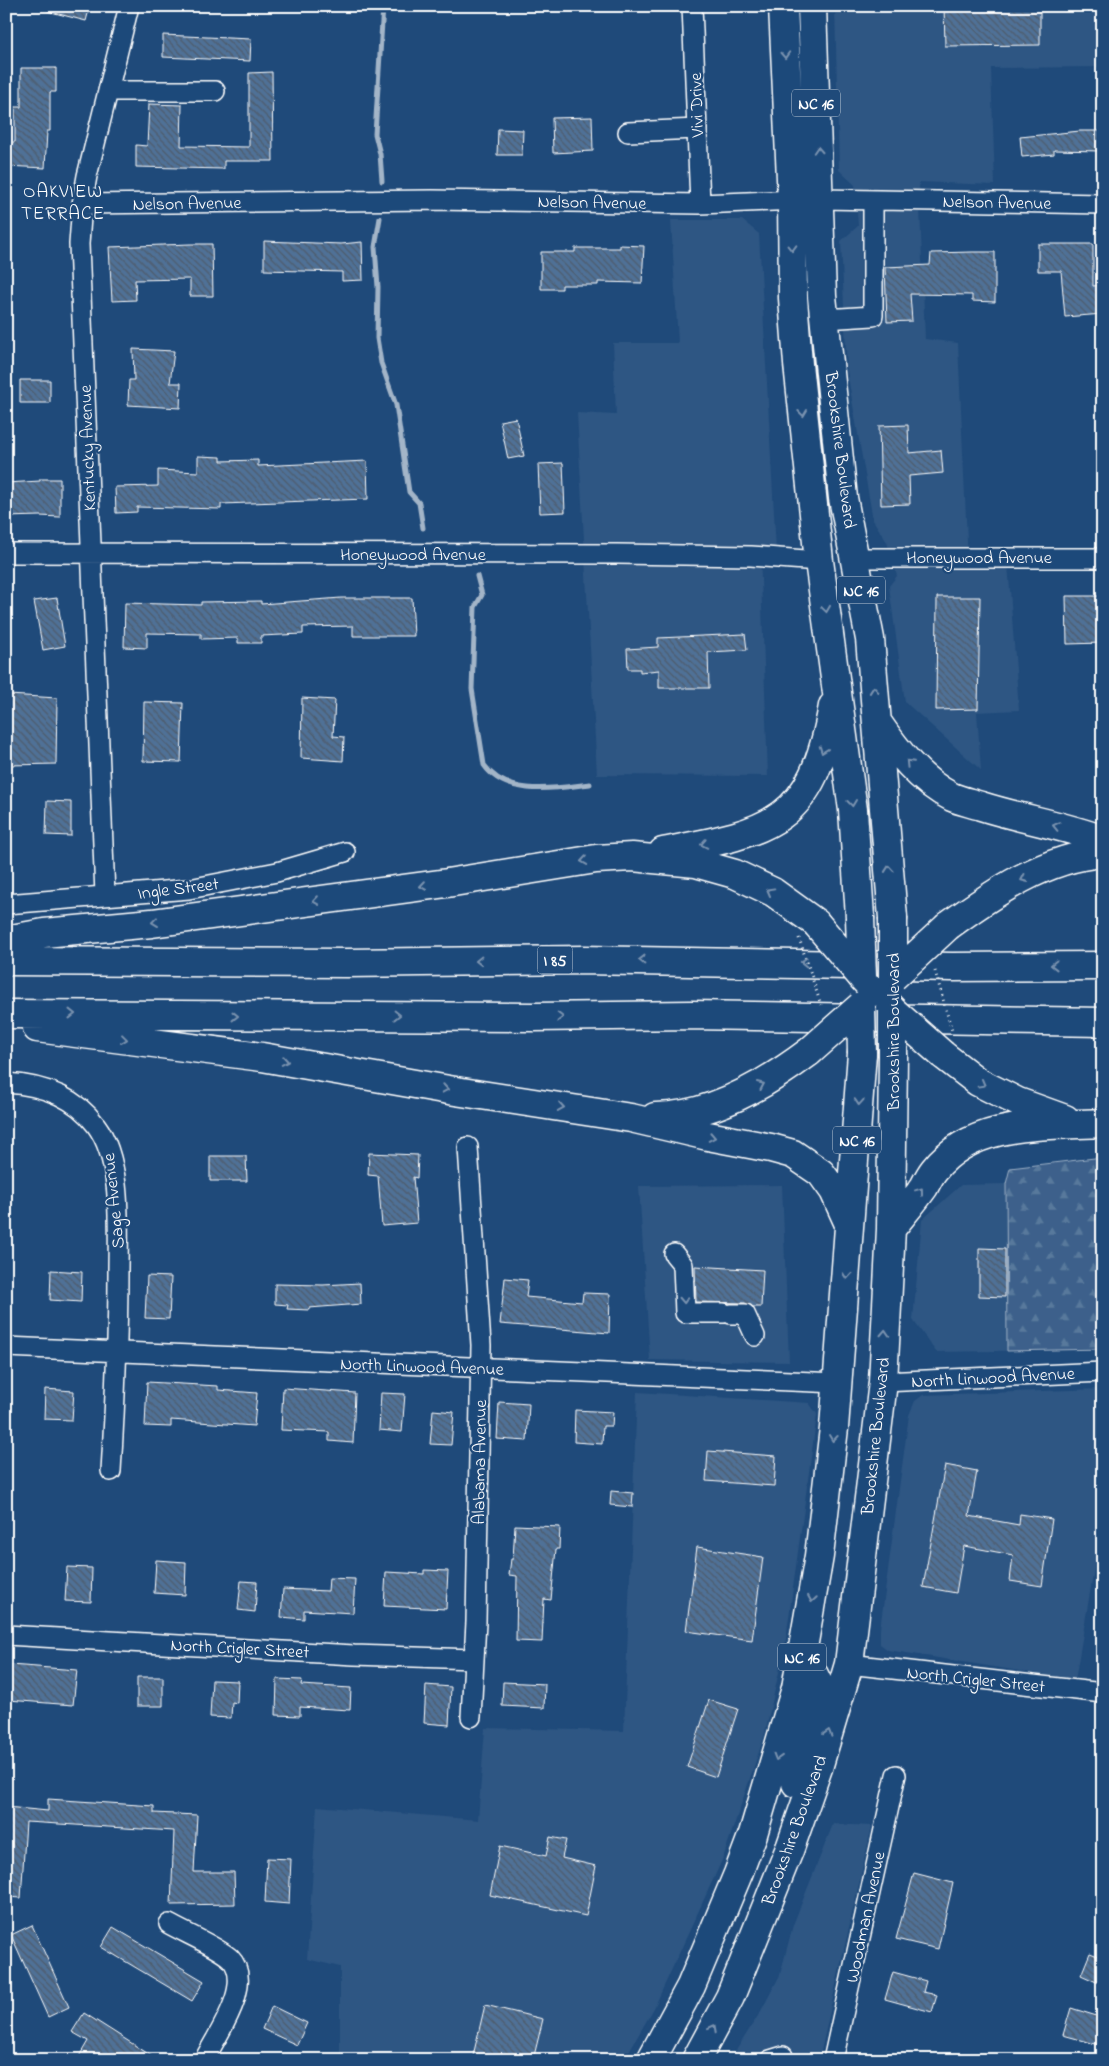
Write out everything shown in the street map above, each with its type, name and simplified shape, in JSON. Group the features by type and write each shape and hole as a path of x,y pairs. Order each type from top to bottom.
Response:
{"highway":[{"name":"Brookshire Boulevard","path":"696,2060 730,1997 778,1881 818,1768 850,1664 883,1382 891,1229 893,1056 860,917 853,810 820,561 797,355 793,298 792,200 783,6"},
{"name":"Brookshire Boulevard","path":"651,2060 691,1986 741,1866 780,1746 800,1670 819,1556 838,1383 851,1227 862,1053 894,918 870,639 843,498 825,319 812,6"},
{"path":"6,940 44,933 152,923 420,887 596,859 632,857 731,839 756,831 785,814 804,793 814,773 827,738 836,685"},
{"path":"876,721 892,745 912,767 953,797 1103,840"},
{"path":"630,1118 678,1115 713,1106 769,1082 809,1052 877,993 948,926 977,905 1046,868 1067,860 1103,853"},
{"path":"632,857 696,863 735,874 773,892 804,928 816,922 877,993 947,1043 978,1082 1018,1102 1092,1123"},
{"name":"I 85","path":"6,961 347,963 584,960 952,967 1103,966"},
{"path":"6,1014 691,1015 1103,1022"},
{"path":"6,1024 262,1057 449,1090 630,1118 793,1154 821,1172 834,1191 851,1227"},
{"path":"891,1229 924,1186 933,1170 962,1146 995,1132 1027,1126 1092,1123"},
{"path":"778,1881 800,1762 818,1689 818,1683 814,1675 800,1670"}],"street":[{"name":"Kentucky Avenue","path":"105,895 79,244 82,204 129,6"},
{"name":"Vivi Drive","path":"692,6 700,204"},
{"path":"109,91 215,92"},
{"path":"628,132 697,129"},
{"name":"Nelson Avenue","path":"82,204 432,200 700,204 821,199 1103,204"},
{"path":"825,319 873,316 873,200"},
{"name":"Honeywood Avenue","path":"6,553 617,554 751,556 820,561"},
{"name":"Honeywood Avenue","path":"856,558 1103,558"},
{"name":"Ingle Street","path":"6,904 189,889 245,879 345,852"},
{"name":"Sage Avenue","path":"6,1083 34,1086 68,1098 97,1125 107,1145 113,1165 118,1227 118,1354"},
{"name":"Alabama Avenue","path":"468,1147 482,1345 474,1659 470,1717"},
{"path":"674,1254 683,1265 685,1313 745,1314 755,1336"},
{"name":"North Linwood Avenue","path":"6,1347 118,1354 838,1383"},
{"path":"111,1471 118,1354"},
{"name":"North Linwood Avenue","path":"883,1382 1103,1372"},
{"name":"North Crigler Street","path":"6,1636 474,1659"},
{"name":"North Crigler Street","path":"850,1664 1103,1693"},
{"name":"Woodman Avenue","path":"833,2060 896,1775"},
{"path":"169,1924 228,1957 240,1979 238,1992 204,2060"}],"path":[{"path":"804,928 822,1005"},
{"path":"935,971 947,1043"}],"shaded area":[{"path":"835,6 1103,6 1103,67 991,68 995,185 919,182 925,339 958,343 968,563 1008,564 1019,710 977,712 981,770 905,702 889,586 897,576 887,542 873,520 847,371 841,241 858,226 855,185 839,170"},
{"path":"671,220 742,220 759,234 776,551 760,551 768,776 597,775 577,413 616,415 613,343 678,343"},
{"path":"1103,1164 1103,1349 936,1352 913,1320 922,1220 961,1185 1006,1184"},
{"path":"782,1185 789,1362 650,1360 639,1186"},
{"path":"1103,1389 1103,1517 1075,1680 888,1650 880,1644 880,1629 909,1415 915,1401 923,1395"},
{"path":"637,1392 809,1403 817,1414 785,1646 764,1737 723,1858 654,2008 624,2060 340,2060 340,1967 307,1959 317,1806 478,1820 485,1728 624,1731"},
{"path":"833,1824 872,1826 819,2060 730,2060 761,2011 780,1975 793,1925"}],"green space":[{"path":"1103,1157 1103,1349 1007,1351 1006,1184 1010,1168"}],"building":[{"path":"47,6 90,6 86,21 47,11"},
{"path":"944,6 1040,6 1040,45 945,46"},
{"path":"163,35 251,39 250,61 163,57"},
{"path":"21,68 56,68 56,92 50,92 50,131 47,131 45,168 6,166 6,142 15,142 15,107 21,107"},
{"path":"272,72 273,161 224,161 224,169 136,167 136,145 147,146 149,104 182,105 181,146 249,147 249,73"},
{"path":"592,117 593,151 553,153 552,118"},
{"path":"498,129 523,130 522,155 497,155"},
{"path":"1100,131 1100,151 1054,150 1054,154 1022,157 1020,137"},
{"path":"264,241 341,244 362,242 363,280 342,281 342,272 264,270"},
{"path":"212,244 213,296 190,296 190,279 135,280 136,300 112,301 109,247"},
{"path":"1038,244 1093,244 1093,286 1103,285 1103,314 1065,317 1061,271 1038,271"},
{"path":"620,245 644,246 642,283 598,282 598,285 562,285 562,289 541,289 541,252 575,252 575,248 620,248"},
{"path":"995,252 995,302 972,301 972,295 910,294 912,321 887,322 885,267 930,265 931,253"},
{"path":"133,349 174,351 170,383 181,383 180,408 128,405 129,380 134,380"},
{"path":"20,380 50,380 50,403 20,403"},
{"path":"516,418 524,456 508,459 500,421"},
{"path":"908,425 909,453 941,450 943,473 909,476 910,504 881,505 879,426"},
{"path":"198,456 221,457 221,461 258,460 258,466 367,461 368,499 221,504 221,509 137,507 137,512 116,513 115,487 158,486 158,470 198,472"},
{"path":"563,463 565,512 540,513 538,464"},
{"path":"40,479 60,479 60,517 6,517 6,483 40,481"},
{"path":"1066,596 1103,596 1103,643 1067,644"},
{"path":"937,597 980,597 978,709 936,710"},
{"path":"57,598 65,646 43,650 34,601"},
{"path":"341,598 412,598 414,636 353,636 353,626 303,627 303,634 261,636 261,643 238,643 238,638 201,639 201,634 147,633 147,648 124,647 125,603 201,605 201,602 261,601 261,604"},
{"path":"745,634 747,650 708,652 709,688 659,688 659,670 640,672 640,669 628,669 627,649 658,647 658,638"},
{"path":"9,695 57,698 56,764 10,765"},
{"path":"302,698 335,700 333,736 344,737 343,761 301,758"},
{"path":"144,702 183,703 181,762 143,761"},
{"path":"47,801 71,802 71,836 46,835"},
{"path":"369,1153 418,1155 417,1178 413,1177 417,1223 382,1226 378,1176 368,1175"},
{"path":"210,1156 246,1156 247,1181 210,1181"},
{"path":"979,1248 1005,1249 1005,1297 979,1296"},
{"path":"695,1266 763,1270 761,1307 753,1307 745,1303 696,1302"},
{"path":"51,1270 82,1272 81,1302 50,1300"},
{"path":"147,1276 171,1277 169,1319 145,1318"},
{"path":"505,1278 528,1280 526,1297 582,1302 583,1293 610,1294 609,1333 500,1324"},
{"path":"360,1283 361,1304 309,1308 309,1310 287,1309 288,1305 275,1304 275,1284 323,1285"},
{"path":"147,1382 218,1386 218,1390 257,1393 254,1426 171,1420 171,1427 145,1426"},
{"path":"283,1388 355,1393 353,1443 329,1441 329,1432 281,1430"},
{"path":"45,1389 74,1391 72,1420 44,1419"},
{"path":"381,1393 405,1394 402,1432 379,1430"},
{"path":"499,1402 529,1404 527,1441 497,1439"},
{"path":"433,1410 454,1412 451,1445 430,1444"},
{"path":"575,1410 613,1412 612,1426 603,1426 602,1444 574,1442"},
{"path":"708,1451 776,1456 774,1486 706,1481"},
{"path":"945,1465 977,1471 969,1516 1019,1525 1020,1514 1052,1519 1042,1586 1010,1581 1013,1555 964,1546 956,1593 923,1587"},
{"path":"611,1491 633,1493 632,1507 610,1505"},
{"path":"515,1525 560,1527 559,1549 556,1549 551,1600 544,1599 542,1642 516,1641 517,1576 509,1575 511,1559 513,1559"},
{"path":"697,1547 763,1557 752,1640 686,1631"},
{"path":"156,1560 186,1562 185,1595 154,1593"},
{"path":"67,1567 92,1568 91,1602 65,1601"},
{"path":"424,1570 448,1571 446,1609 384,1606 386,1572 424,1574"},
{"path":"329,1578 355,1579 353,1613 304,1610 304,1619 281,1617 283,1589 328,1591"},
{"path":"241,1581 257,1582 255,1612 238,1610"},
{"path":"10,1665 77,1670 73,1705 8,1700"},
{"path":"137,1677 163,1677 163,1706 137,1706"},
{"path":"277,1679 302,1680 301,1685 351,1688 350,1710 300,1707 300,1716 276,1715"},
{"path":"212,1680 238,1681 237,1703 232,1702 231,1718 210,1717"},
{"path":"503,1682 545,1684 544,1708 502,1706"},
{"path":"426,1685 451,1687 449,1725 424,1723"},
{"path":"709,1700 738,1709 716,1777 687,1767"},
{"path":"48,1799 154,1806 154,1813 197,1815 194,1872 234,1872 235,1904 171,1905 174,1831 26,1822 21,1898 6,1897 6,1807 48,1811"},
{"path":"550,1837 566,1840 562,1858 596,1866 586,1916 490,1895 500,1846 546,1856"},
{"path":"267,1858 291,1859 289,1904 265,1902"},
{"path":"914,1873 953,1883 938,1949 896,1939"},
{"path":"32,1925 69,2007 48,2017 11,1935"},
{"path":"113,1927 204,1981 192,2001 101,1947"},
{"path":"1090,1953 1103,1958 1103,1985 1081,1975"},
{"path":"893,1972 926,1981 923,1992 937,1995 932,2012 885,1999"},
{"path":"485,2005 543,2019 533,2060 472,2060"},
{"path":"272,2006 307,2023 297,2045 262,2029"},
{"path":"1071,2008 1103,2018 1103,2046 1063,2035"},
{"path":"84,2013 158,2060 77,2060 88,2041 72,2032"}],"waterway":[{"path":"382,181 380,154 375,134 383,6"},
{"path":"380,218 375,247 378,287 377,338 381,363 396,405 409,492 419,503 423,528"},
{"path":"477,576 482,595 475,607 472,689 484,765 505,782 519,787 548,788 590,784"}],"district":[{"name":"OAKVIEW TERRACE","path":"63,201"}]}
